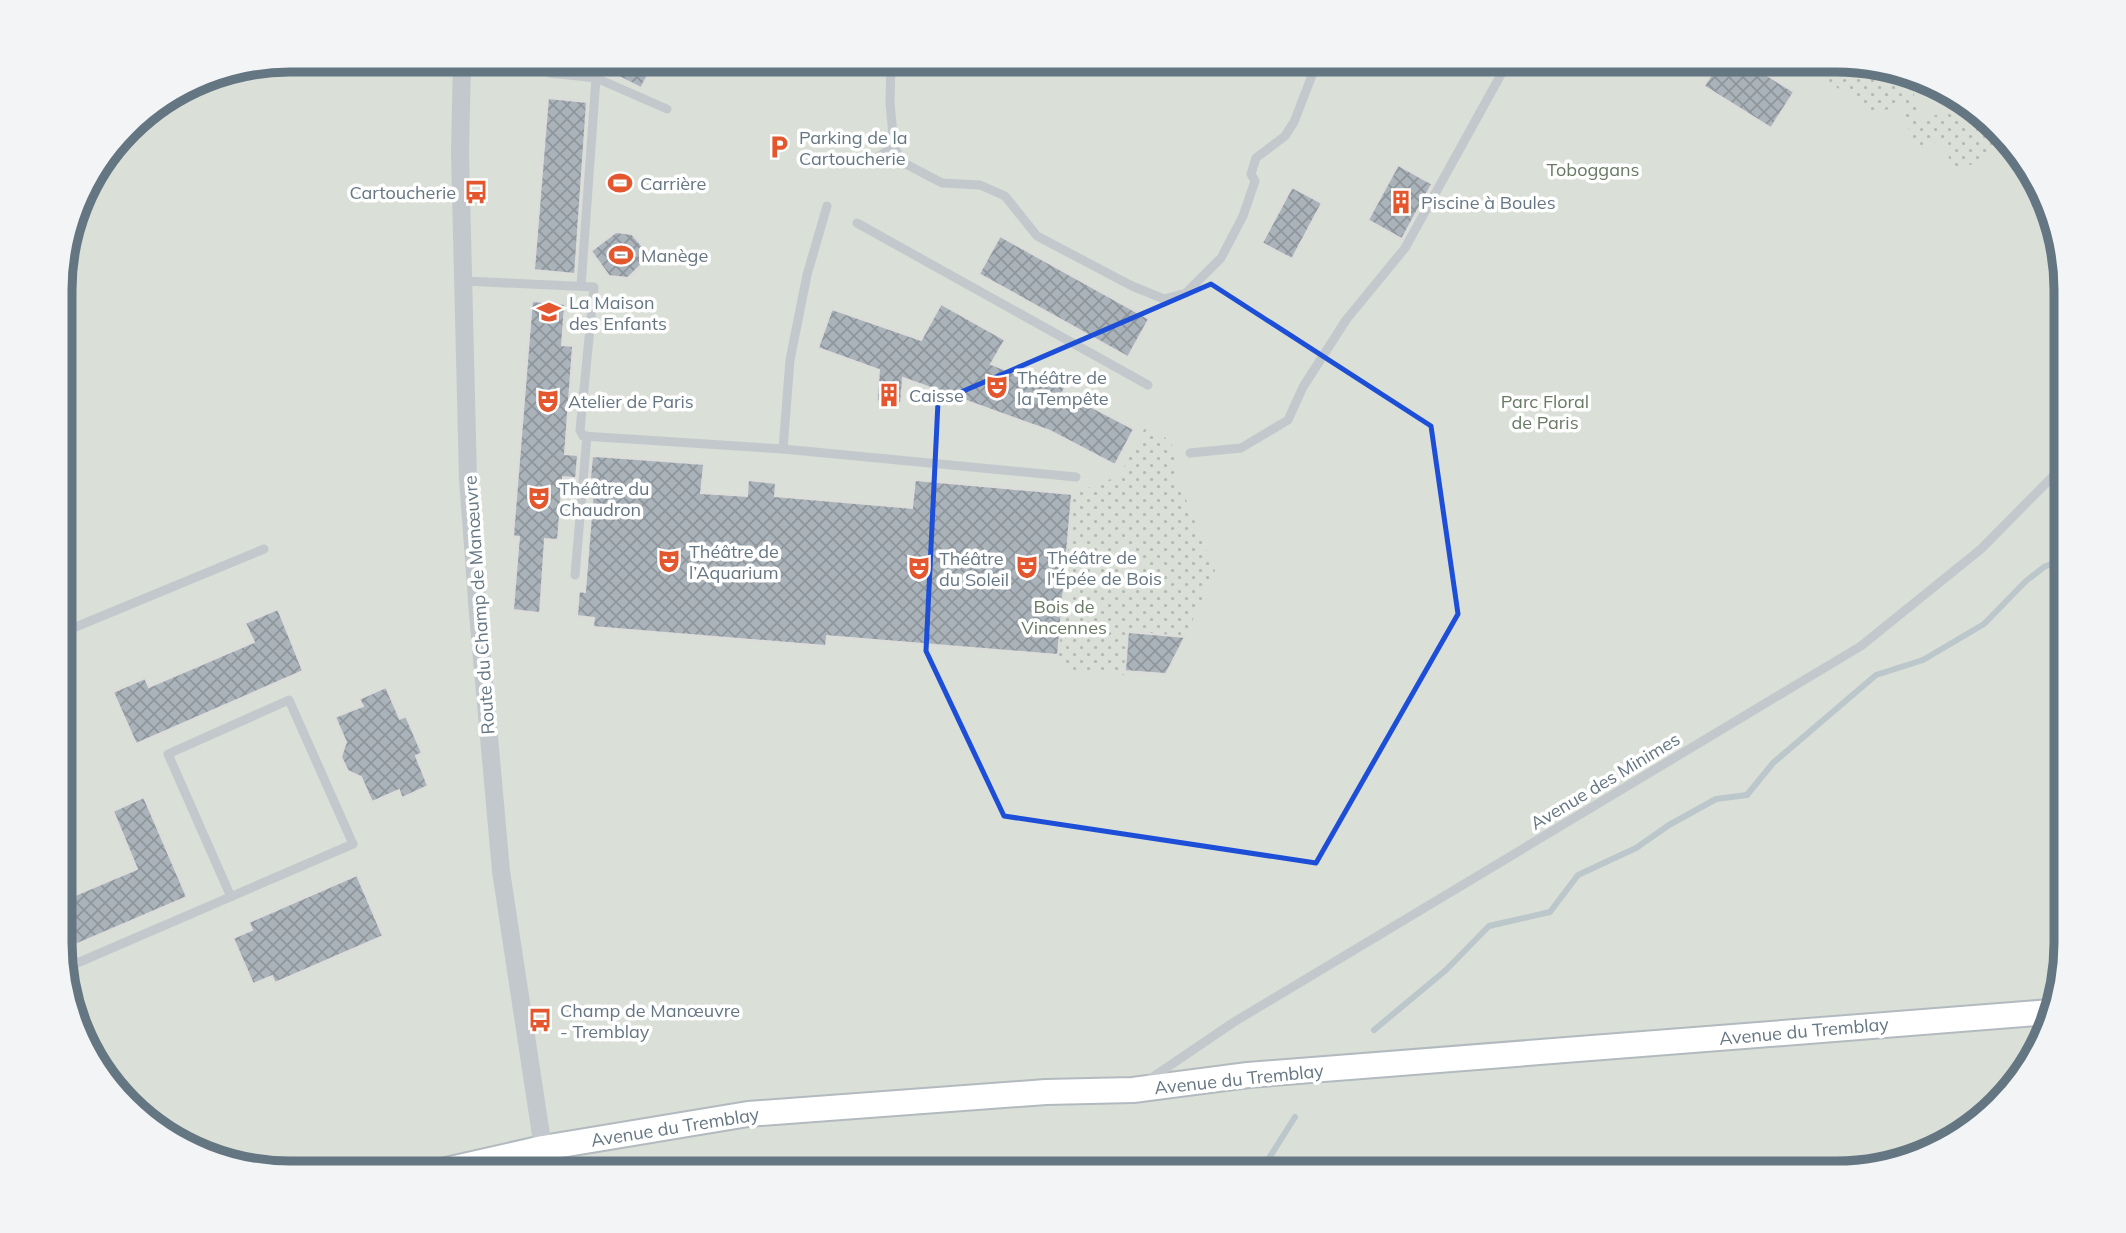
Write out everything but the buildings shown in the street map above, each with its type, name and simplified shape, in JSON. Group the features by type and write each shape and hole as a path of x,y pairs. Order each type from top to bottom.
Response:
{"main road":[{"name":"Avenue du Tremblay","path":"486,1161 543,1148 748,1114 1045,1092 1133,1090 1248,1075 2043,1013"}],"street":[{"name":"Route du Champ de Manœuvre","path":"462,72 460,152 468,479 500,858 543,1148"}],"lane":[{"path":"548,72 596,78 667,109"},
{"path":"891,72 894,146 902,162 942,183 980,185 1005,196 1037,236 1132,286 1164,299 1186,293 1221,258 1247,204 1255,181 1251,174 1256,158 1285,136 1313,72"},
{"path":"1190,453 1241,448 1289,420 1303,387 1346,320 1405,248 1502,72"},
{"path":"581,286 596,78"},
{"path":"874,160 894,146"},
{"path":"783,449 790,360 807,275 827,206"},
{"path":"857,223 1148,385"},
{"path":"464,281 594,287 580,430 582,435 783,449 1076,477"},
{"path":"575,575 587,436"},
{"name":"Avenue des Minimes","path":"1133,1090 1234,1022 1861,646 1981,549 2054,475"},
{"path":"72,628 264,549"},
{"path":"73,965 232,897 353,844 289,700 168,754 232,897"}],"highlighted area":[{"path":"1211,284 1431,426 1458,614 1316,863 1004,816 926,651 938,402"}],"green space":[{"name":"Bois de Vincennes","path":"275,72 1836,72 1893,79 1920,88 1945,101 1969,117 1990,136 2009,157 2025,181 2043,220 2054,275 2054,958 2043,1013 2032,1040 2000,1087 1957,1125 1906,1150 1851,1161 290,1161 233,1154 206,1145 181,1132 157,1116 136,1097 108,1064 83,1013 74,972 74,261 79,233 94,193 117,157 146,126 193,94 220,83"},
{"path":"1827,72 1865,74 1897,80 1901,94 1913,91 1920,120 1956,108 1990,136 1993,145 1984,161 1952,170 1944,140 1913,148 1903,105 1868,115 1865,106 1830,83"},
{"path":"1147,424 1168,440 1178,453 1176,475 1215,571 1185,637 1128,633 1124,675 1075,671 1058,655 1072,494 1119,476"}],"waterway":[{"path":"1374,1030 1446,970 1489,926 1550,912 1578,875 1636,848 1669,825 1716,799 1747,795 1773,763 1876,675 1923,660 1984,624 2026,581 2054,563"},
{"path":"1267,1161 1295,1117"}],"place":[{"name":"Parking de la Cartoucherie","path":"779,147"},
{"name":"Carrière","path":"620,183"},
{"name":"Cartoucherie","path":"476,192"},
{"name":"Piscine à Boules","path":"1401,202"},
{"name":"Manège","path":"621,255"},
{"name":"La Maison des Enfants","path":"549,312"},
{"name":"Théâtre de la Tempête","path":"997,387"},
{"name":"Caisse","path":"889,395"},
{"name":"Atelier de Paris","path":"548,401"},
{"name":"Théâtre du Chaudron","path":"539,498"},
{"name":"Théâtre de l’Aquarium","path":"669,561"},
{"name":"Théâtre de l'Épée de Bois","path":"1027,567"},
{"name":"Théâtre du Soleil","path":"919,568"},
{"name":"Champ de Manœuvre - Tremblay","path":"540,1020"}],"park label":[{"name":"Toboggans","path":"1593,169"},
{"name":"Parc Floral de Paris","path":"1545,411"}]}
